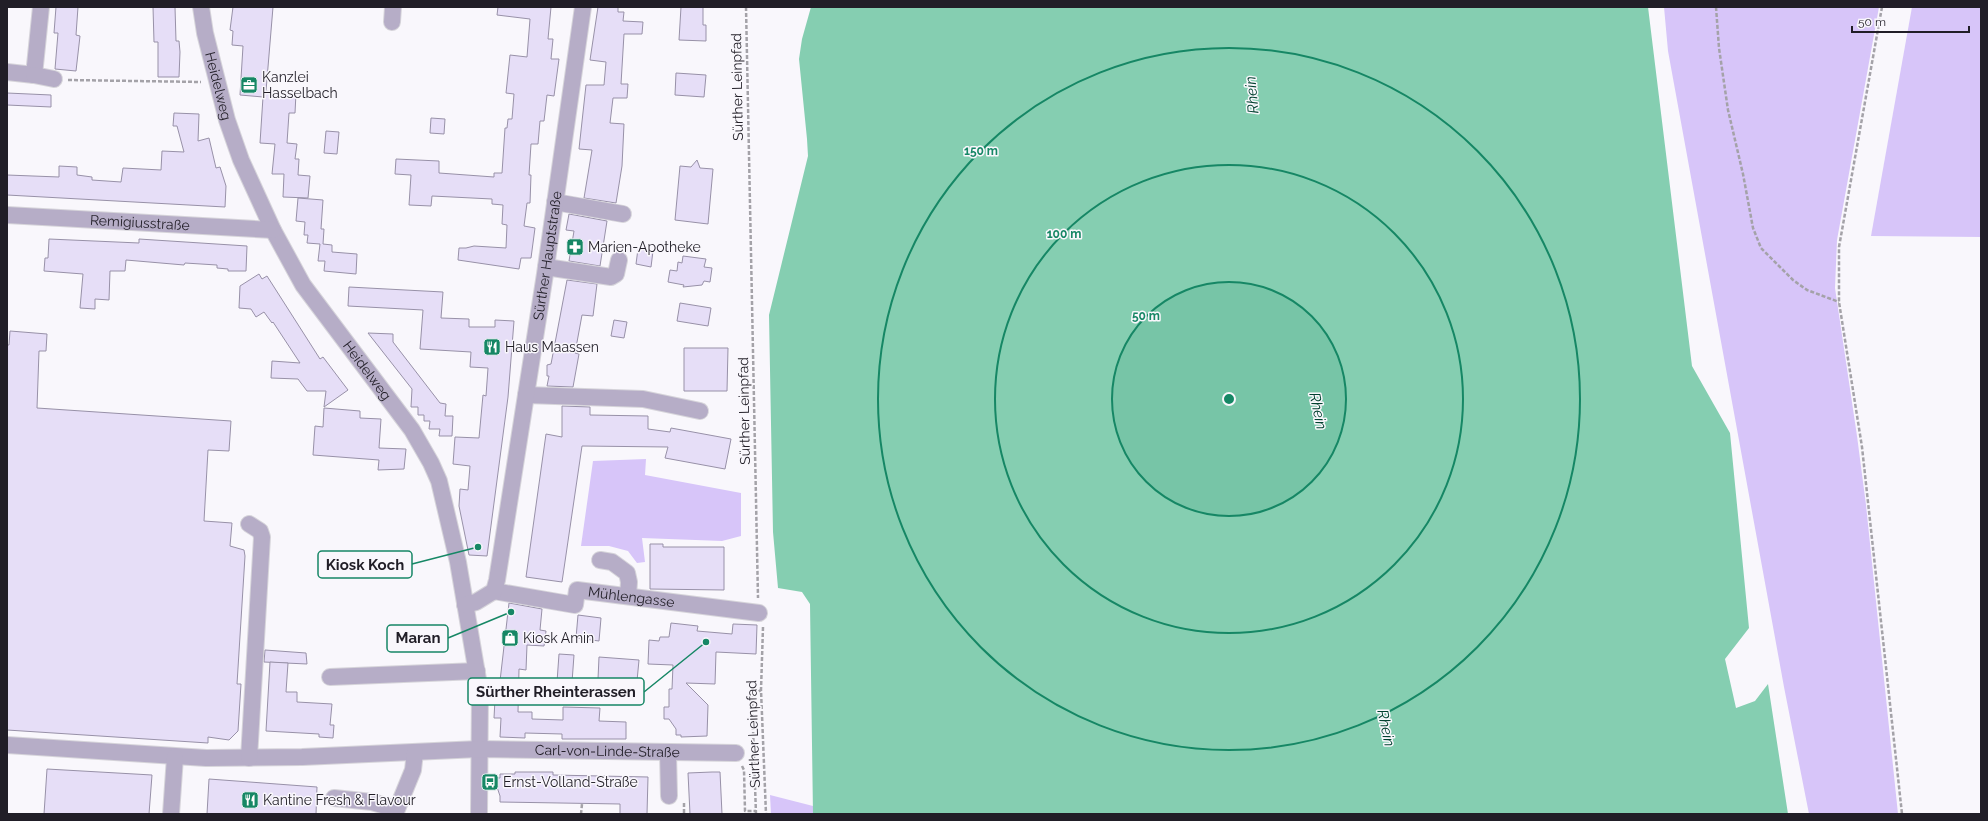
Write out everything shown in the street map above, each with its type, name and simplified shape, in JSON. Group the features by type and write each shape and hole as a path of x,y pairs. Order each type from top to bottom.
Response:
{"street":[{"path":"34,75 41,7"},
{"name":"Heidelweg","path":"201,7 216,82 227,120 241,160 273,230 303,285 412,430 431,463 447,507 477,671 480,691 479,749"},
{"name":"Sürther Hauptstraße","path":"494,591 497,580 546,267 583,7"},
{"path":"7,72 54,79"},
{"path":"555,202 623,214"},
{"name":"Remigiusstraße","path":"7,215 273,230"},
{"path":"546,267 611,277 616,274 619,260"},
{"path":"526,395 643,399 700,411"},
{"path":"249,524 260,531 262,537 249,758"},
{"path":"600,560 612,562 627,573 629,582 628,596"},
{"name":"Mühlengasse","path":"494,591 575,606 577,590 759,613"},
{"path":"465,605 476,602 494,591"},
{"path":"330,677 477,671"},
{"name":"Carl-von-Linde-Straße","path":"7,745 175,757 249,758 479,749 736,753"},
{"path":"479,749 479,814"},
{"path":"334,798 372,802 395,812 414,770 414,752"},
{"path":"668,752 669,796"},
{"path":"171,814 175,757"}],"path":[{"name":"Sürther Leinpfad","path":"746,7 759,613 763,628 761,690 766,814"},
{"path":"1716,7 1719,48 1728,110 1743,174 1753,228 1761,248 1793,280 1807,290 1839,302"},
{"path":"1882,7 1839,247 1839,302 1862,448 1902,814"},
{"path":"54,79 216,82"},
{"path":"736,753 744,770 745,811 756,812 752,700 753,695 761,690"},
{"path":"581,814 582,804"}],"shaded area":[{"path":"1664,7 1879,7 1837,240 1835,288 1866,505 1898,814 1809,814 1784,687 1668,51"},
{"path":"1912,7 1981,7 1981,237 1871,236"},
{"path":"646,459 645,475 741,493 741,536 722,541 642,538 645,562 637,563 628,551 609,546 581,546 593,461"},
{"path":"770,795 813,806 813,814 771,814"}],"water":[{"name":"Rhein","path":"811,7 1648,7 1692,366 1730,433 1749,628 1725,659 1736,708 1755,701 1768,684 1788,814 813,814 810,604 802,592 778,588 773,532 769,315 808,156 799,59 802,39"}],"building":[{"path":"56,7 78,7 76,35 80,36 76,71 55,69 58,33 54,33"},
{"path":"153,7 175,7 176,41 179,41 180,52 179,77 158,77 158,42 154,42"},
{"path":"233,7 273,7 266,91 296,93 295,113 289,113 287,143 297,144 295,159 299,159 298,175 310,176 308,198 283,197 284,174 272,174 275,144 260,143 263,97 240,95 243,46 232,45 233,31 230,30"},
{"path":"498,7 551,7 548,39 553,39 551,59 559,59 554,96 547,95 544,121 540,121 538,144 531,144 529,175 531,175 530,203 527,203 524,226 535,228 531,258 521,258 519,269 458,260 459,248 474,246 506,248 507,225 502,224 503,205 492,204 492,199 432,196 431,206 409,205 411,175 395,174 396,159 439,161 439,173 494,177 494,173 502,173 505,128 507,128 508,119 512,119 514,94 506,93 510,55 527,57 530,19 497,15"},
{"path":"598,7 618,7 618,12 624,12 623,21 643,22 642,34 624,34 621,84 628,84 627,98 613,98 610,123 624,124 622,166 616,203 584,198 592,150 579,149 586,85 604,85 606,62 590,60"},
{"path":"681,7 703,7 703,25 706,25 706,41 679,40"},
{"path":"676,73 706,75 704,97 675,95"},
{"path":"7,93 51,95 51,107 7,105"},
{"path":"174,113 199,114 198,141 209,138 216,168 220,167 226,186 225,207 7,195 7,175 59,177 59,166 77,167 77,175 92,177 92,180 121,182 123,168 161,170 162,151 184,152 177,126 173,126"},
{"path":"431,118 445,119 444,134 430,133"},
{"path":"326,131 339,132 337,154 324,153"},
{"path":"697,160 700,168 713,169 708,224 675,220 680,166 691,167"},
{"path":"298,198 323,200 321,229 324,229 323,244 332,245 332,252 357,254 356,274 324,271 325,261 318,261 320,244 307,243 308,235 304,235 305,222 296,221"},
{"path":"569,214 607,221 600,266 569,261 574,231 566,230"},
{"path":"49,239 139,243 139,239 247,246 246,271 228,271 228,269 217,268 217,265 185,263 184,265 126,260 125,271 110,271 109,300 95,299 95,309 80,308 83,274 44,271 45,258 48,258"},
{"path":"638,249 653,251 651,267 636,264"},
{"path":"683,256 706,259 704,267 712,268 710,282 704,281 702,285 683,287 684,285 668,282 670,270 677,271 678,262 682,263"},
{"path":"259,274 262,279 267,276 320,359 323,357 348,390 324,407 326,391 307,391 298,379 271,378 272,361 300,363 273,322 272,323 264,312 256,317 251,309 239,308 240,286"},
{"path":"567,280 597,284 593,316 582,315 575,353 579,354 573,387 547,386 549,376 547,376 547,365 551,364"},
{"path":"349,287 443,292 441,318 469,319 469,327 495,327 495,320 514,321 508,397 487,556 469,555 459,506 460,489 468,490 470,466 453,464 455,437 479,438 483,395 486,396 488,368 470,367 471,352 420,349 423,310 348,306"},
{"path":"680,303 711,308 708,326 677,321"},
{"path":"614,320 627,322 624,338 611,336"},
{"path":"10,331 47,334 46,351 39,351 37,408 231,421 229,451 208,450 204,521 232,523 230,546 244,550 245,556 237,684 241,684 238,731 229,740 208,737 208,743 7,730 7,345 9,345"},
{"path":"368,333 393,334 393,342 440,403 446,404 445,416 453,416 452,436 439,436 440,429 429,429 430,421 424,421 424,415 418,415 418,407 411,407 412,389"},
{"path":"684,348 728,348 727,391 684,391"},
{"path":"562,406 590,407 590,415 648,416 648,429 670,432 671,428 731,439 725,469 665,458 668,447 582,446 562,582 526,577 546,434 562,437"},
{"path":"324,408 360,411 360,418 381,419 379,448 406,449 404,469 378,470 379,460 313,455 315,426 323,427"},
{"path":"650,544 663,544 663,547 724,547 724,590 650,589"},
{"path":"509,603 542,609 540,630 546,631 544,646 527,645 526,670 519,669 518,712 532,712 532,719 563,720 563,707 600,708 599,721 626,722 626,739 562,739 562,734 525,733 525,738 500,737 501,718 494,718 496,681 500,681"},
{"path":"578,615 601,618 599,641 576,638"},
{"path":"671,623 698,626 697,631 732,634 733,624 757,625 756,654 716,652 715,684 686,683 708,705 707,736 681,737 681,735 676,735 676,729 669,719 664,719 664,707 669,707 669,689 672,689 673,665 648,664 649,640 659,641 660,637 669,637"},
{"path":"265,650 306,653 307,664 264,662"},
{"path":"559,654 574,655 571,696 556,696"},
{"path":"599,657 639,660 637,681 598,679"},
{"path":"270,662 288,663 286,692 297,692 297,702 332,704 330,725 334,725 333,738 319,737 319,734 266,731"},
{"path":"47,769 152,775 149,814 44,814"},
{"path":"515,772 553,772 553,775 648,777 647,814 620,814 620,804 500,802 500,796 494,778 500,778 500,774 515,774"},
{"path":"720,772 722,814 690,814 688,773"},
{"path":"209,779 317,787 316,814 207,814"}],"place":[{"name":"Kanzlei Hasselbach","path":"249,85"},
{"name":"Marien-Apotheke","path":"575,247"},
{"name":"Haus Maassen","path":"492,347"},
{"name":"Kiosk Koch","path":"478,547"},
{"name":"Maran","path":"511,612"},
{"name":"Kiosk Amin","path":"510,638"},
{"name":"Sürther Rheinterassen","path":"706,642"},
{"name":"Ernst-Volland-Straße","path":"490,782"},
{"name":"Kantine Fresh & Flavour","path":"250,800"}]}
